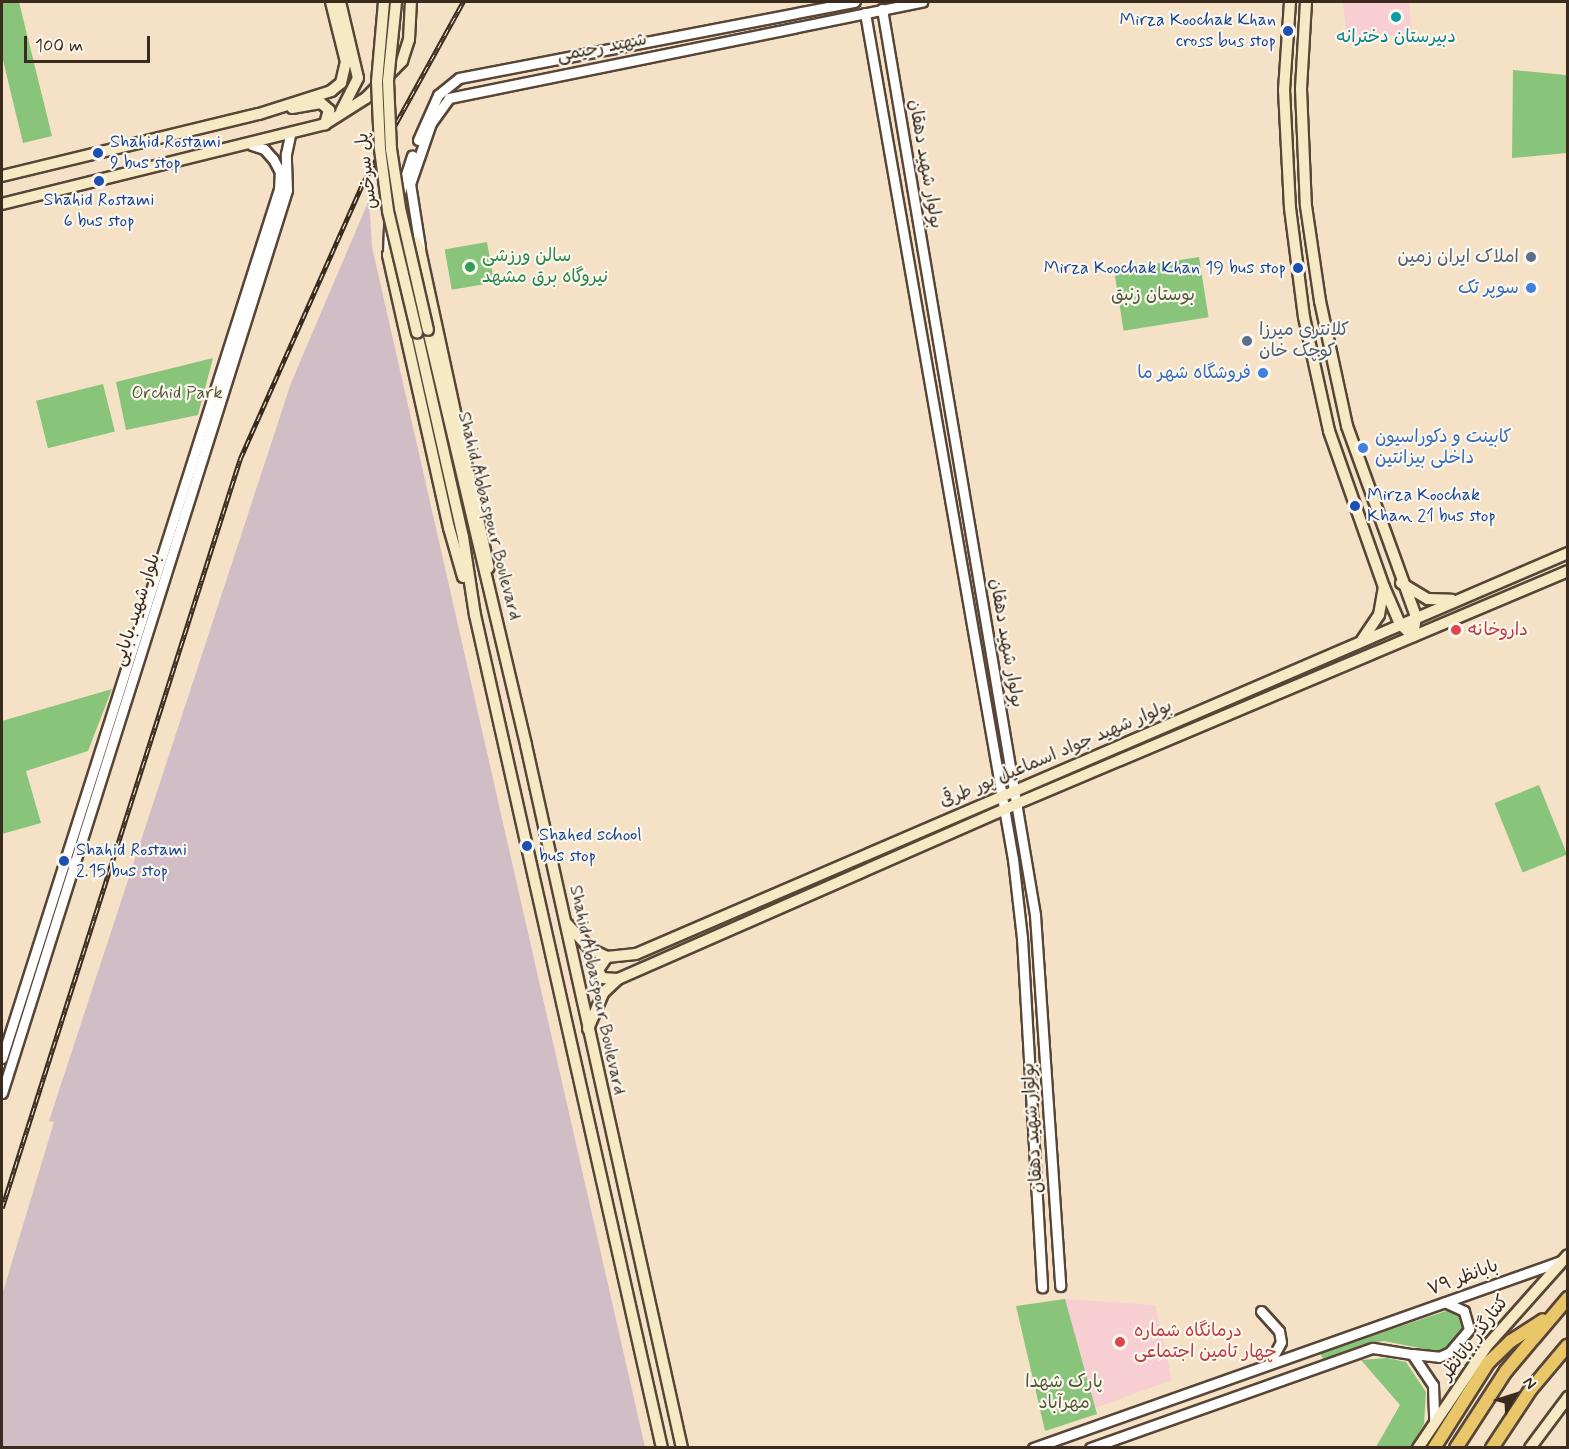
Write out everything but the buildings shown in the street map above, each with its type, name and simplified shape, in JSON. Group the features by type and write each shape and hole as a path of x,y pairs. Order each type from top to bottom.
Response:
{"highway":[{"path":"1456,1448 1506,1371 1568,1299"},
{"path":"1434,1448 1488,1363 1511,1341 1552,1315"},
{"path":"1492,1448 1531,1389 1568,1345"}],"main road":[{"path":"259,114 331,91 341,83 346,62 331,2"},
{"path":"338,116 358,78 340,2"},
{"name":"پل سرخس","path":"384,2 376,82 380,149 388,211 417,333"},
{"name":"پل سرخس","path":"396,2 388,81 391,149 400,208 428,330"},
{"path":"2,204 252,145 325,124 366,98 402,61 409,39 411,2"},
{"path":"1290,2 1285,102 1290,208 1304,317 1329,431 1384,587 1400,624 1413,636"},
{"path":"1306,2 1301,89 1306,206 1320,302 1347,426 1401,583 1416,617 1413,636"},
{"path":"2,176 259,114 321,103 329,110 325,124"},
{"path":"475,615 449,528 388,255 394,243 404,239 414,241 420,250 484,535 494,607"},
{"name":"Shahid Abbaspour Boulevard","path":"428,330 474,537 494,607 566,922 682,1448"},
{"name":"Shahid Abbaspour Boulevard","path":"417,333 463,537 475,615 662,1448"},
{"path":"1366,535 1376,536 1382,529"},
{"name":"بولوار شهید جواد اسماعیل پور طرقی","path":"607,957 636,954 1568,553"},
{"name":"بولوار شهید جواد اسماعیل پور طرقی","path":"588,1030 603,993 618,979 1016,804 1568,572"},
{"path":"1401,583 1428,598 1455,600"},
{"path":"1362,640 1379,615 1384,587"},
{"path":"566,922 590,949 607,957 600,962 602,978 618,979"},
{"name":"کنتارگذر بابانظر","path":"1418,1448 1485,1347 1564,1258"},
{"path":"1530,1448 1566,1400"}],"street":[{"name":"شهید رحیمی","path":"388,255 392,215 424,121 438,95 459,78 855,2"},
{"name":"شهید رحیمی","path":"420,250 410,184 431,123 443,104 458,94 922,2"},
{"name":"بولوار شهید دهقان","path":"882,9 1035,915 1060,1286"},
{"name":"بولوار شهید دهقان","path":"865,13 1003,810 1022,938 1042,1287"},
{"path":"545,61 548,76"},
{"name":"بلوار شهید بابایی","path":"2,1093 287,190 285,154 290,135"},
{"name":"بلوار شهید بابایی","path":"2,1058 279,189 280,172 273,159 264,149 252,145"},
{"name":"بابانظر ۷۹","path":"1033,1448 1378,1327 1564,1258"},
{"path":"1090,1448 1373,1348 1439,1357 1450,1352 1469,1329 1464,1311 1445,1302"},
{"path":"1261,1311 1279,1331 1281,1342 1268,1365"},
{"path":"1412,1354 1433,1385 1434,1422"}],"shaded area":[{"path":"1343,2 1409,2 1412,34 1347,42"},
{"path":"369,200 372,247 645,1447 2,1447 2,1295 54,1122 49,1121 291,383"},
{"name":"درمانگاه شماره چهار تامین اجتماعی","path":"1065,1299 1155,1305 1172,1380 1095,1408"}],"green space":[{"path":"2,2 19,2 52,136 23,143 2,56"},
{"path":"1513,70 1566,75 1567,153 1512,158"},
{"name":"سالن ورزشی نیروگاه برق مشهد","path":"487,242 494,282 452,290 445,249"},
{"name":"بوستان زنبق","path":"1199,257 1209,317 1124,331 1114,270"},
{"name":"Orchid Park","path":"213,358 198,415 126,430 116,382"},
{"name":"Orchid Park","path":"103,384 115,432 48,448 36,401"},
{"path":"112,689 88,751 26,771 41,823 2,834 2,721"},
{"path":"1539,785 1567,855 1523,873 1494,803"},
{"name":"پارک شهدا مهرآباد","path":"1065,1299 1097,1414 1045,1431 1016,1306"},
{"path":"1449,1310 1461,1314 1464,1326 1449,1347 1440,1352 1384,1341 1368,1343 1323,1359 1320,1353"},
{"path":"1387,1358 1406,1362 1426,1392 1424,1424 1411,1447 1376,1447 1400,1405 1361,1360"}],"railway":[{"path":"2,1208 240,459 363,183 463,2"}],"place":[{"name":"دبیرستان دخترانه","path":"1396,17"},
{"name":"Mirza Koochak Khan cross bus stop","path":"1288,31"},
{"name":"Shahid Rostami 9 bus stop","path":"98,153"},
{"name":"Shahid Rostami 6 bus stop","path":"99,181"},
{"name":"املاک ایران زمین","path":"1531,257"},
{"name":"سالن ورزشی نیروگاه برق مشهد","path":"470,267"},
{"name":"Mirza Koochak Khan 19 bus stop","path":"1298,268"},
{"name":"سوپر تک","path":"1531,288"},
{"name":"کلانتری میرزا کوچک خان","path":"1247,341"},
{"name":"فروشگاه شهر ما","path":"1263,373"},
{"name":"کابینت و دکوراسیون داخلی بیزانتین","path":"1363,448"},
{"name":"Mirza Koochak Khan 21 bus stop","path":"1355,506"},
{"name":"داروخانه","path":"1456,630"},
{"name":"Shahed school bus stop","path":"527,846"},
{"name":"Shahid Rostami 2.15 bus stop","path":"64,861"},
{"name":"درمانگاه شماره چهار تامین اجتماعی","path":"1120,1342"}]}
